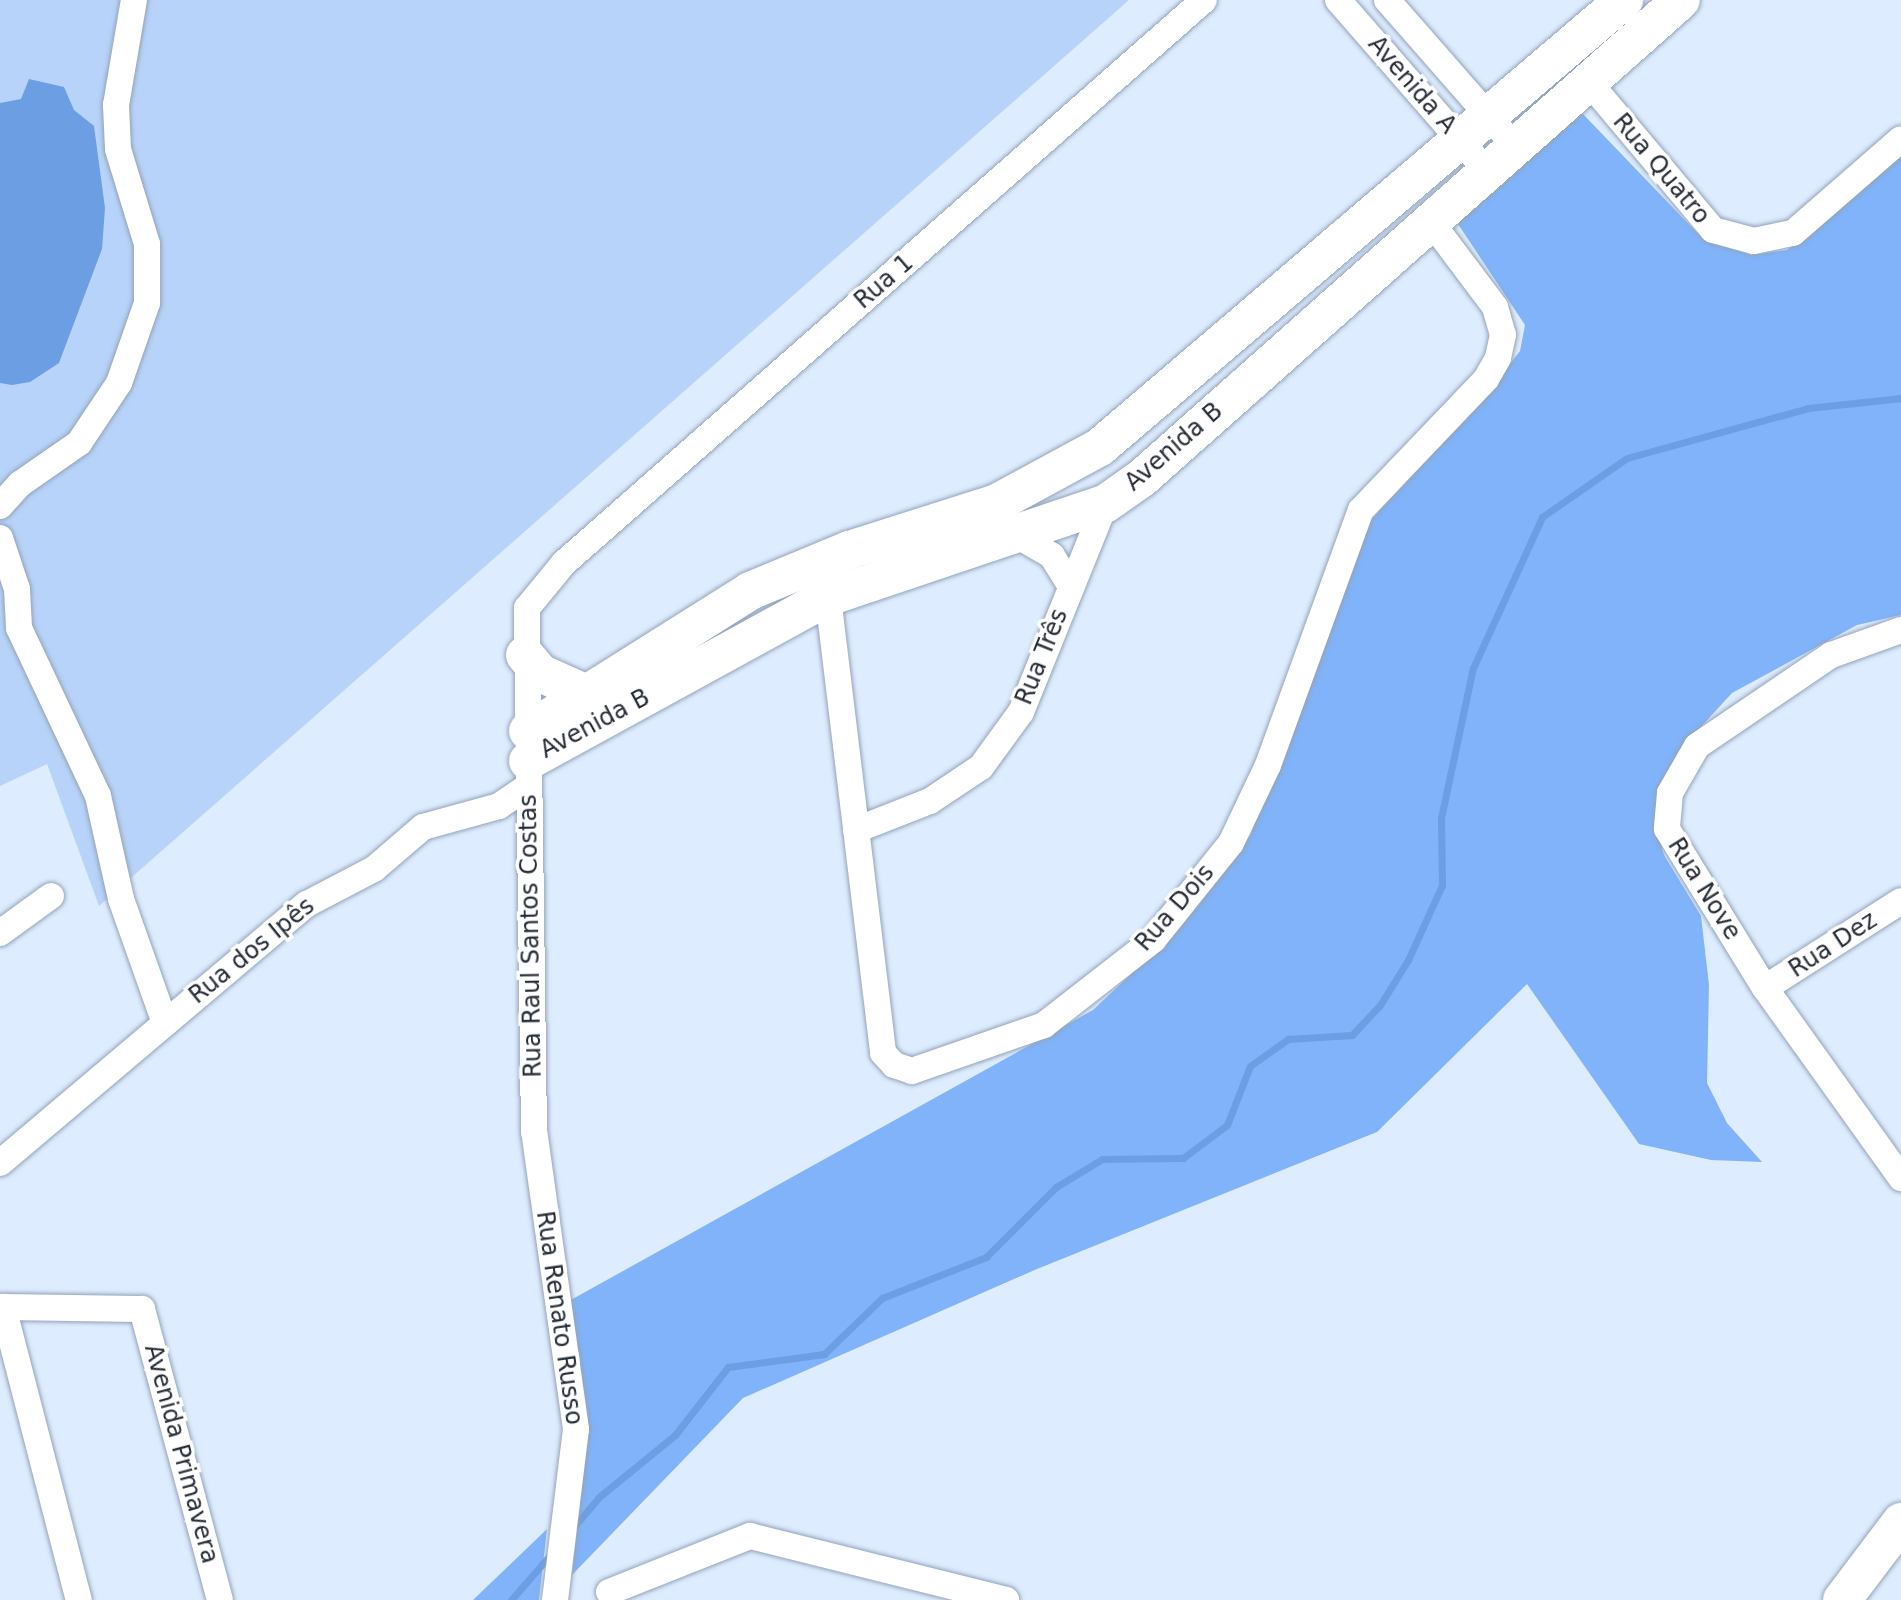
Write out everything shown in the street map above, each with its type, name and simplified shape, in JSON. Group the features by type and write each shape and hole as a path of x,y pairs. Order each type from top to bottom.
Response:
{"street":[{"path":"0,506 20,484 79,443 119,383 147,303 147,244 118,149 116,105 134,0"},
{"name":"Rua 1","path":"564,563 1204,0"},
{"name":"Avenida A","path":"1338,0 1488,144"},
{"name":"Avenida A","path":"1387,0 1488,144"},
{"name":"Avenida B","path":"529,759 828,597 1018,536 1105,504 1142,478 1429,219 1488,144 1624,0"},
{"name":"Avenida B","path":"529,759 587,694 750,591 849,550 997,503 1100,447 1488,144 1588,81 1681,0"},
{"name":"Rua Quatro","path":"1588,81 1713,230 1754,241 1793,233 1901,139"},
{"name":"Rua Dois","path":"828,597 883,1053 894,1065 912,1071 1044,1025 1153,940 1231,843 1268,765 1361,510 1486,379 1498,358 1503,335 1495,307 1429,219"},
{"name":"Rua Três","path":"856,830 930,801 981,767 1021,712 1105,504"},
{"name":"Rua Três","path":"1018,536 1052,556 1071,587"},
{"path":"0,538 17,589 19,628 98,796 121,899 165,1023"},
{"name":"Rua Raul Santos Costas","path":"534,1132 525,655 527,608 564,563"},
{"name":"Rua Nove","path":"1901,630 1831,655 1697,746 1670,793 1667,829 1765,988 1901,1178"},
{"path":"525,655 540,673 587,694"},
{"name":"Rua dos Ipês","path":"0,1163 307,904 374,869 407,835 499,806 529,759"},
{"path":"0,933 51,896"},
{"name":"Rua Dez","path":"1765,988 1901,901"},
{"name":"Rua Renato Russo","path":"534,1132 576,1429 555,1600"},
{"path":"2,1307 79,1600"},
{"name":"Avenida Primavera","path":"2,1307 142,1309 220,1600"},
{"path":"1842,1600 1898,1530"},
{"path":"609,1592 750,1536 1006,1600"}],"shaded area":[{"path":"0,0 1129,0 99,906 47,764 0,786"},
{"path":"29,79 64,87 74,110 94,126 105,208 102,249 59,363 30,382 12,385 0,383 0,103 21,99"},
{"path":"1582,113 1704,240 1751,255 1787,250 1901,156 1901,615 1857,625 1732,693 1678,752 1654,821 1664,855 1701,916 1709,985 1707,1083 1727,1123 1762,1162 1711,1160 1639,1144 1527,984 1377,1132 1037,1269 743,1398 572,1575 587,1440 569,1301 1093,1010 1181,927 1251,834 1370,521 1478,405 1520,351 1525,325 1456,221"},
{"path":"547,1529 539,1600 473,1600"}],"waterway":[{"path":"572,1529 599,1497 675,1435 728,1367 824,1354 882,1298 986,1257 1056,1187 1102,1159 1183,1158 1227,1125 1250,1066 1288,1039 1352,1035 1380,1005 1408,960 1442,885 1441,818 1473,668 1542,517 1627,458 1808,408 1901,398"},
{"path":"511,1600 551,1554"}]}
